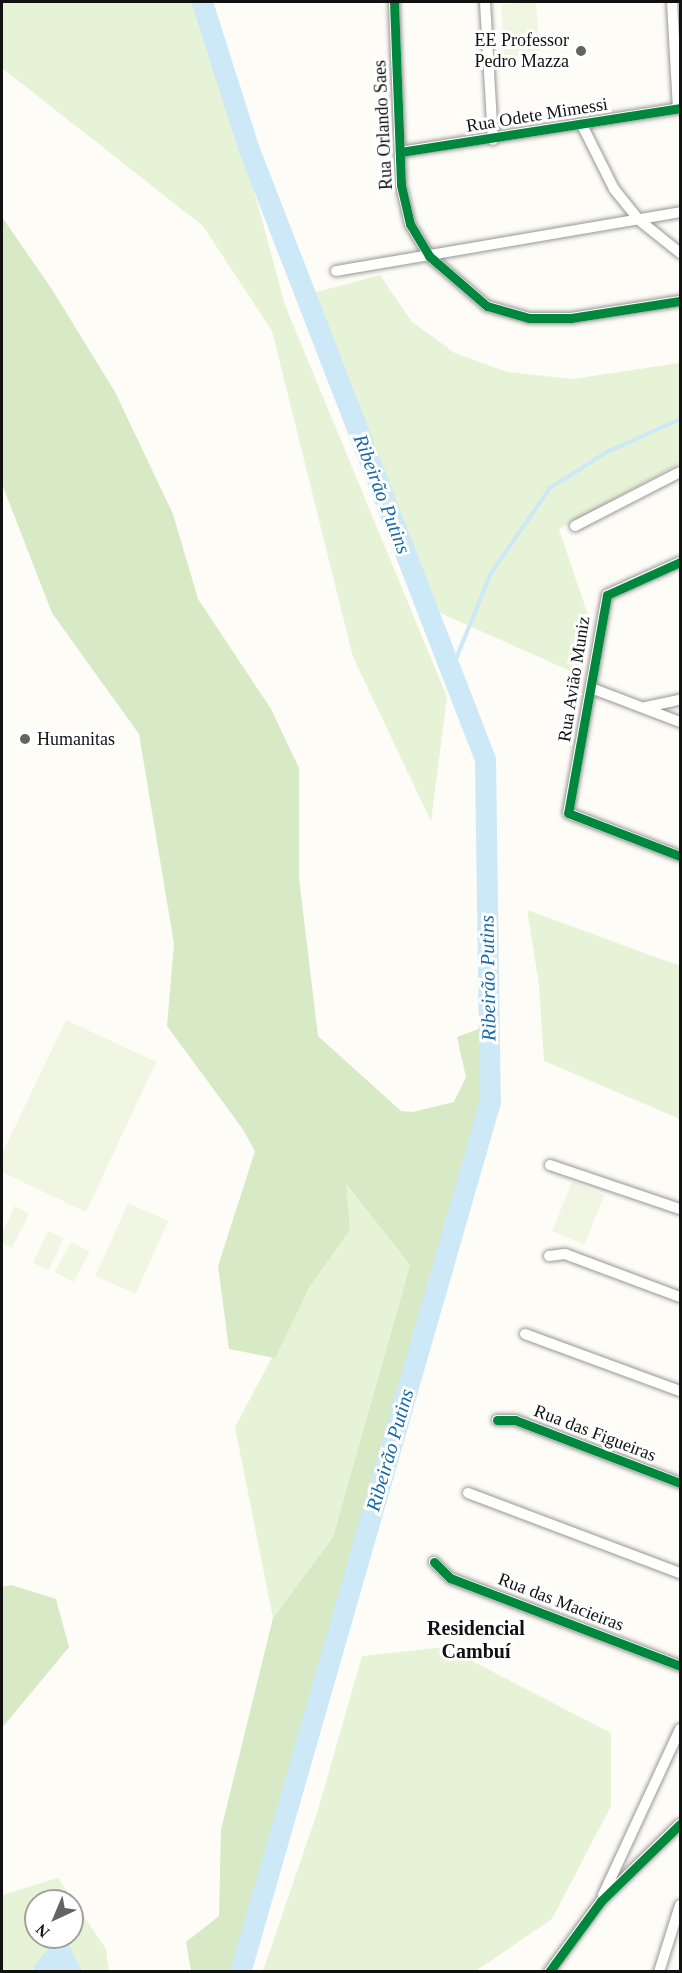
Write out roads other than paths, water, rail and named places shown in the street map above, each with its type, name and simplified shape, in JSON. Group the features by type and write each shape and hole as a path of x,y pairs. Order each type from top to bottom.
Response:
{"street":[{"name":"Rua Orlando Saes","path":"394,2 403,204 416,239 429,256 487,306 529,318 571,318 681,302"},
{"path":"485,2 493,140"},
{"path":"675,10 679,108"},
{"name":"Rua Odete Mimessi","path":"400,152 493,140 679,108"},
{"path":"582,125 614,189 639,220 681,254"},
{"path":"336,271 681,212"},
{"path":"575,526 681,472"},
{"name":"Rua Avião Muniz","path":"681,562 607,595 568,813 681,856"},
{"path":"591,688 681,722"},
{"path":"645,707 681,700"},
{"path":"550,1165 681,1209"},
{"path":"549,1256 565,1254 681,1296"},
{"path":"525,1334 681,1391"},
{"name":"Rua das Figueiras","path":"497,1420 515,1420 681,1484"},
{"path":"468,1493 681,1573"},
{"name":"Rua das Macieiras","path":"434,1562 450,1578 681,1666"},
{"path":"549,1971 601,1900 681,1730"},
{"path":"601,1900 681,1824"},
{"path":"662,1844 681,1836"},
{"path":"659,1971 681,1905"}],"water":[{"path":"48,1949 71,1949 82,1971 34,1971 34,1966"}],"waterway":[{"name":"Ribeirão Putins","path":"202,2 248,147 485,759 490,1101 240,1972"},
{"path":"451,671 491,573 550,488 607,452 680,419"}],"place":[{"name":"EE Professor Pedro Mazza","path":"581,51"},
{"name":"Humanitas","path":"25,739"}],"district":[{"name":"Residencial Cambuí","path":"476,1640"}]}
